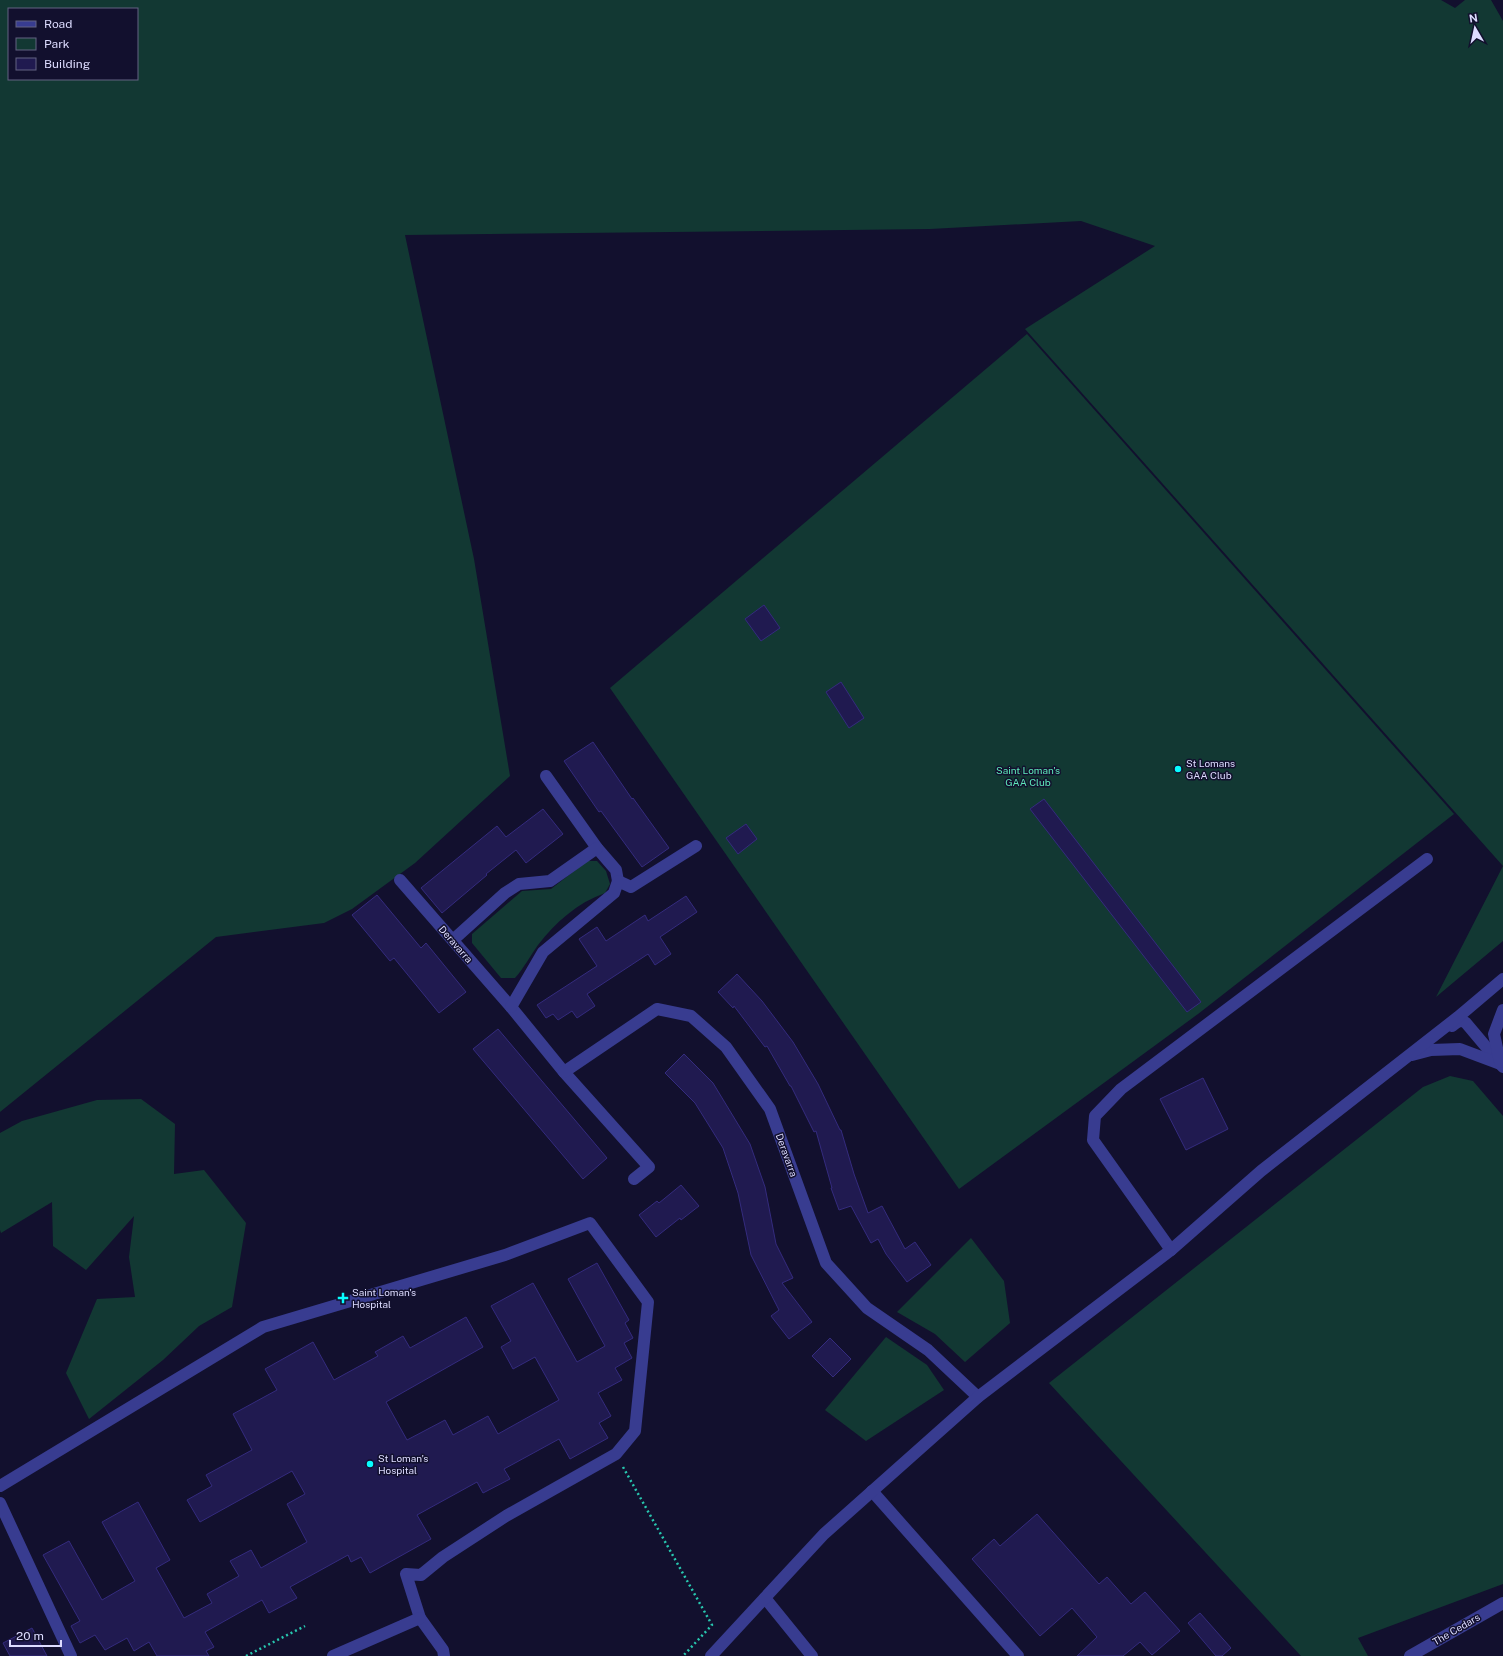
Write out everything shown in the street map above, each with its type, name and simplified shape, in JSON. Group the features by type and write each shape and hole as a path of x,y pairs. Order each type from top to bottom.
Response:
{"street":[{"path":"511,1007 543,952 614,893 618,881 616,870 597,848 546,776"},
{"path":"618,881 631,887 696,846"},
{"path":"453,940 505,893 519,884 550,881 597,848"},
{"path":"1171,1250 1093,1140 1095,1116 1121,1089 1427,859"},
{"name":"Deravarra","path":"400,880 511,1007 564,1072 649,1167 634,1180"},
{"path":"711,1656 824,1534 978,1397 1171,1250 1261,1171 1503,980"},
{"name":"Deravarra","path":"564,1072 658,1009 691,1016 726,1047 770,1109 826,1263 867,1308 928,1350 978,1397"},
{"path":"1502,1066 1494,1034 1503,1010"},
{"path":"1425,1042 1441,1034 1459,1021 1463,1021 1502,1066"},
{"path":"1407,1056 1431,1050 1460,1049 1502,1066"},
{"path":"0,1486 263,1327 505,1255 590,1223 648,1302 635,1431 616,1454 506,1516 443,1558 421,1575 406,1574 420,1618 443,1650 444,1656"},
{"path":"872,1491 1018,1656"},
{"path":"0,1503 71,1656"},
{"path":"766,1598 812,1656"},
{"name":"The Cedars","path":"1410,1656 1503,1603"},
{"path":"334,1656 420,1618"}],"path":[{"path":"616,1454 712,1625 683,1656"},
{"path":"246,1656 305,1626"}],"green space":[{"path":"0,0 1441,0 1455,8 1465,0 1491,0 1503,21 1503,866 1025,329 1155,246 1081,221 930,229 405,235 474,559 510,776 415,863 352,909 324,923 216,937 0,1112"},
{"name":"Saint Loman's GAA Club","path":"1027,334 1454,814 1198,1014 959,1189 610,688"},
{"path":"587,861 597,861 606,871 610,884 605,893 585,902 560,921 538,945 515,978 501,978 472,943 472,934 522,891 551,889"},
{"path":"1503,866 1503,941 1436,997"},
{"path":"1450,1076 1473,1081 1503,1116 1503,1584 1358,1638 1368,1656 1301,1656 1049,1383 1423,1087"},
{"path":"141,1099 175,1124 174,1174 204,1170 246,1223 232,1307 199,1326 163,1360 89,1419 66,1373 97,1299 135,1297 129,1257 134,1216 86,1270 53,1246 52,1202 1,1233 0,1133 22,1121 97,1100"},
{"path":"971,1238 1004,1281 1010,1323 965,1362 935,1334 897,1312"},
{"path":"886,1337 927,1365 944,1390 866,1441 825,1410"}],"building":[{"path":"764,605 780,628 761,641 745,619"},
{"path":"841,682 864,718 849,728 826,692"},
{"path":"593,742 632,799 633,798 669,848 642,867 601,811 599,812 564,761"},
{"path":"1044,799 1201,1002 1187,1012 1030,809"},
{"path":"543,809 563,834 526,863 516,850 442,913 421,888 497,826 506,837"},
{"path":"746,824 757,839 738,854 726,838"},
{"path":"377,895 421,948 426,943 466,992 439,1013 394,958 390,961 352,915"},
{"path":"686,896 697,912 660,937 671,954 655,965 648,954 587,994 595,1006 577,1018 572,1011 558,1020 553,1014 546,1018 537,1005 597,966 579,939 597,927 606,941 645,915 648,921"},
{"path":"737,974 762,1001 793,1042 818,1084 841,1130 854,1174 868,1213 882,1206 905,1249 915,1242 931,1265 907,1282 886,1254 878,1239 871,1243 851,1206 839,1210 831,1188 816,1131 814,1132 791,1086 767,1046 765,1047 734,1006 733,1008 718,992"},
{"path":"498,1029 607,1158 583,1179 473,1049"},
{"path":"684,1054 713,1083 750,1144 765,1187 776,1244 793,1278 782,1283 812,1322 789,1339 771,1316 779,1310 751,1255 738,1193 723,1148 695,1103 665,1073"},
{"path":"1203,1078 1228,1129 1186,1150 1160,1099"},
{"path":"681,1185 699,1206 681,1220 680,1218 656,1237 639,1215 657,1201 659,1203"},
{"name":"St Loman's Hospital","path":"597,1263 629,1320 625,1323 633,1338 624,1343 632,1358 615,1368 622,1380 598,1393 611,1416 599,1423 608,1438 570,1459 559,1439 504,1469 510,1479 483,1493 477,1482 417,1515 431,1539 370,1573 361,1557 351,1562 348,1555 290,1587 297,1598 269,1613 262,1600 205,1632 214,1647 206,1651 209,1656 157,1656 149,1642 134,1651 127,1638 105,1650 95,1635 80,1643 71,1626 80,1621 43,1555 69,1541 102,1600 135,1581 102,1522 138,1502 170,1560 156,1568 184,1618 212,1603 207,1594 239,1576 230,1561 251,1550 261,1568 307,1542 287,1504 305,1494 292,1471 200,1522 187,1500 212,1486 206,1475 252,1450 233,1414 277,1390 265,1369 313,1342 334,1380 378,1356 375,1352 403,1336 410,1348 466,1317 483,1347 386,1402 407,1440 445,1420 453,1435 488,1416 498,1434 559,1400 535,1357 513,1369 501,1347 511,1341 491,1306 533,1283 577,1362 605,1346 568,1279"},
{"path":"830,1338 851,1359 833,1377 812,1356"},
{"path":"1037,1514 1099,1584 1107,1577 1131,1604 1145,1592 1180,1631 1152,1655 1140,1642 1123,1656 1077,1656 1097,1637 1072,1608 1040,1636 972,1559 994,1539 1000,1546"},
{"path":"1200,1613 1231,1648 1222,1656 1216,1656 1188,1623"},
{"path":"32,1628 47,1656 10,1656 3,1643"}],"place":[{"name":"St Lomans GAA Club","path":"1178,769"},
{"name":"Saint Loman's Hospital","path":"343,1298"},
{"name":"St Loman's Hospital","path":"370,1464"}]}
